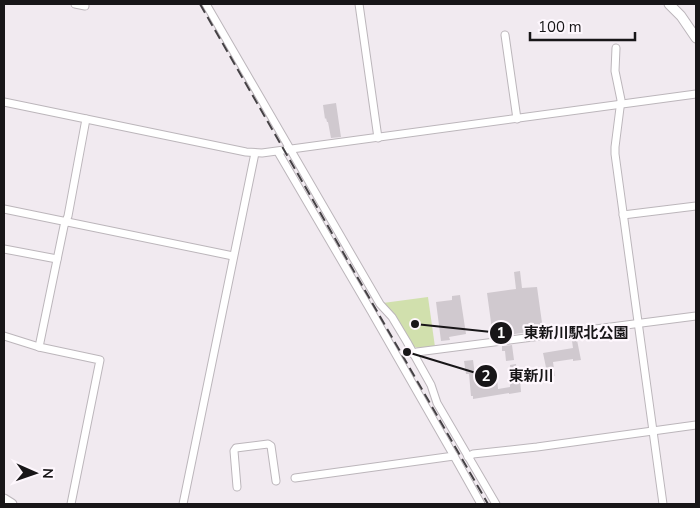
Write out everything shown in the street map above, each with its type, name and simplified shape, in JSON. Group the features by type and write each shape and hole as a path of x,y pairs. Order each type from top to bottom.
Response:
{"main road":[{"path":"669,4 681,16 696,38"},
{"path":"4,499 12,504"}],"street":[{"path":"75,4 85,6"},
{"path":"206,4 380,304 392,317 431,384 437,403 496,504"},
{"path":"359,4 378,138"},
{"path":"505,35 517,119"},
{"path":"616,48 615,71 620,105 615,147 663,504"},
{"path":"4,102 254,153 278,152 696,94"},
{"path":"39,347 68,216 86,119"},
{"path":"278,152 481,504"},
{"path":"183,504 254,153"},
{"path":"623,215 696,206"},
{"path":"4,209 233,256"},
{"path":"4,249 58,259"},
{"path":"413,354 696,316"},
{"path":"4,336 39,347 100,360 71,504"},
{"path":"468,457 473,454 696,424"},
{"path":"237,487 234,451 236,448 268,444 271,446 276,481"},
{"path":"296,478 454,456"}],"green space":[{"path":"428,297 435,347 413,347 383,303"}],"building":[{"path":"336,103 341,137 331,138 323,105"},
{"path":"520,271 522,288 537,287 543,330 493,337 487,293 516,289 514,272"},
{"path":"460,295 466,334 449,337 450,340 441,341 436,302 452,300 452,296"},
{"path":"577,340 581,360 573,361 573,359 553,362 555,376 548,377 543,353 573,348 572,341"},
{"path":"512,345 514,360 506,361 505,351 502,351 502,346"},
{"path":"473,360 476,383 487,382 486,368 496,367 498,389 510,387 510,381 512,381 510,365 516,364 521,392 473,399 473,396 471,396 469,374 466,374 464,361"}],"railway":[{"path":"200,4 488,504"}],"place":[{"name":"東新川駅北公園","path":"415,324"},
{"name":"東新川","path":"407,352"}]}
